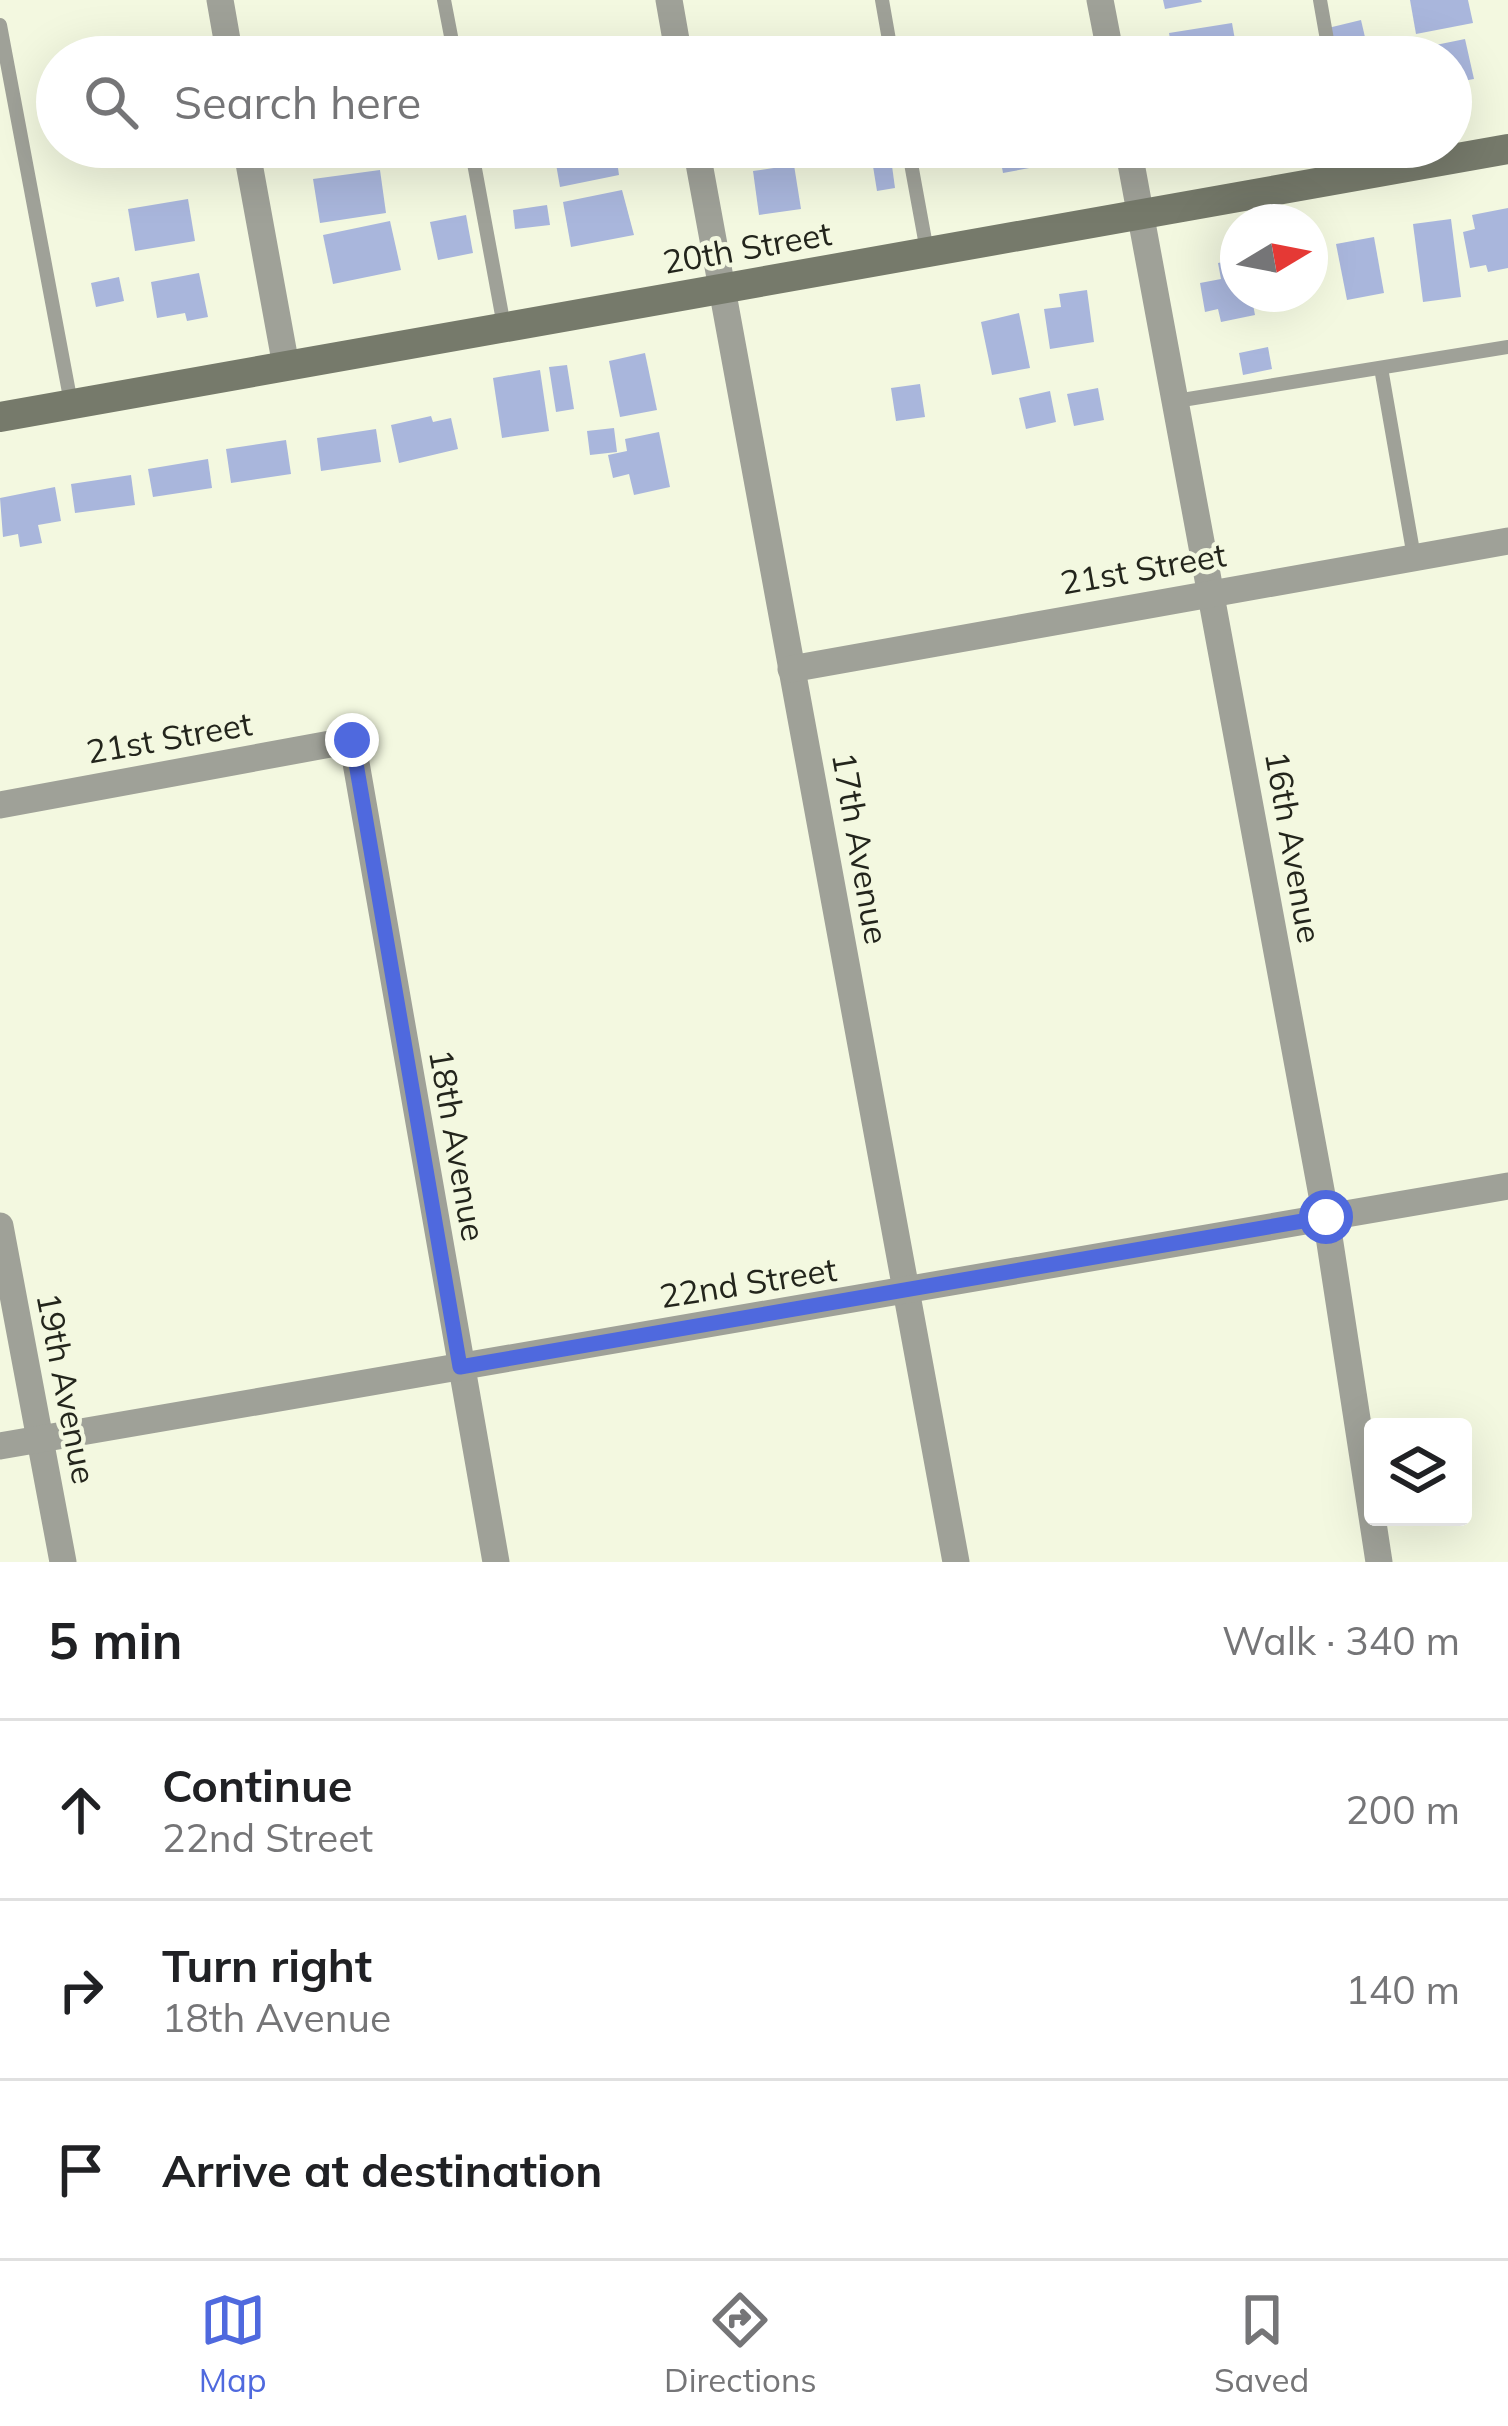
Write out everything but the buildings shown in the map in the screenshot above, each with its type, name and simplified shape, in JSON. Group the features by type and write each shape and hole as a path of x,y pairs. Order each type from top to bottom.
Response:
{"street":[{"path":"220,0 226,36"},
{"path":"669,0 675,36"},
{"path":"1100,0 1107,36"},
{"name":"20th Street","path":"1472,156 1508,149"},
{"path":"250,168 286,366"},
{"name":"17th Avenue","path":"700,168 956,1562"},
{"name":"16th Avenue","path":"1132,168 1326,1217 1379,1562"},
{"name":"20th Street","path":"0,417 1406,168"},
{"name":"21st Street","path":"791,669 1508,541"},
{"name":"21st Street","path":"0,805 352,740"},
{"name":"18th Avenue","path":"352,740 496,1562"},
{"name":"22nd Street","path":"0,1446 1508,1186"},
{"name":"19th Avenue","path":"0,1226 63,1562"}],"lane":[{"path":"445,0 451,36"},
{"path":"882,0 888,36"},
{"path":"1320,0 1326,36"},
{"path":"0,25 72,404"},
{"path":"475,168 504,326"},
{"path":"912,168 927,251"},
{"path":"1351,168 1353,178"},
{"path":"1173,402 1508,347"},
{"path":"1381,368 1414,557"}],"route":[{"path":"352,740 460,1367 1326,1217"}]}
